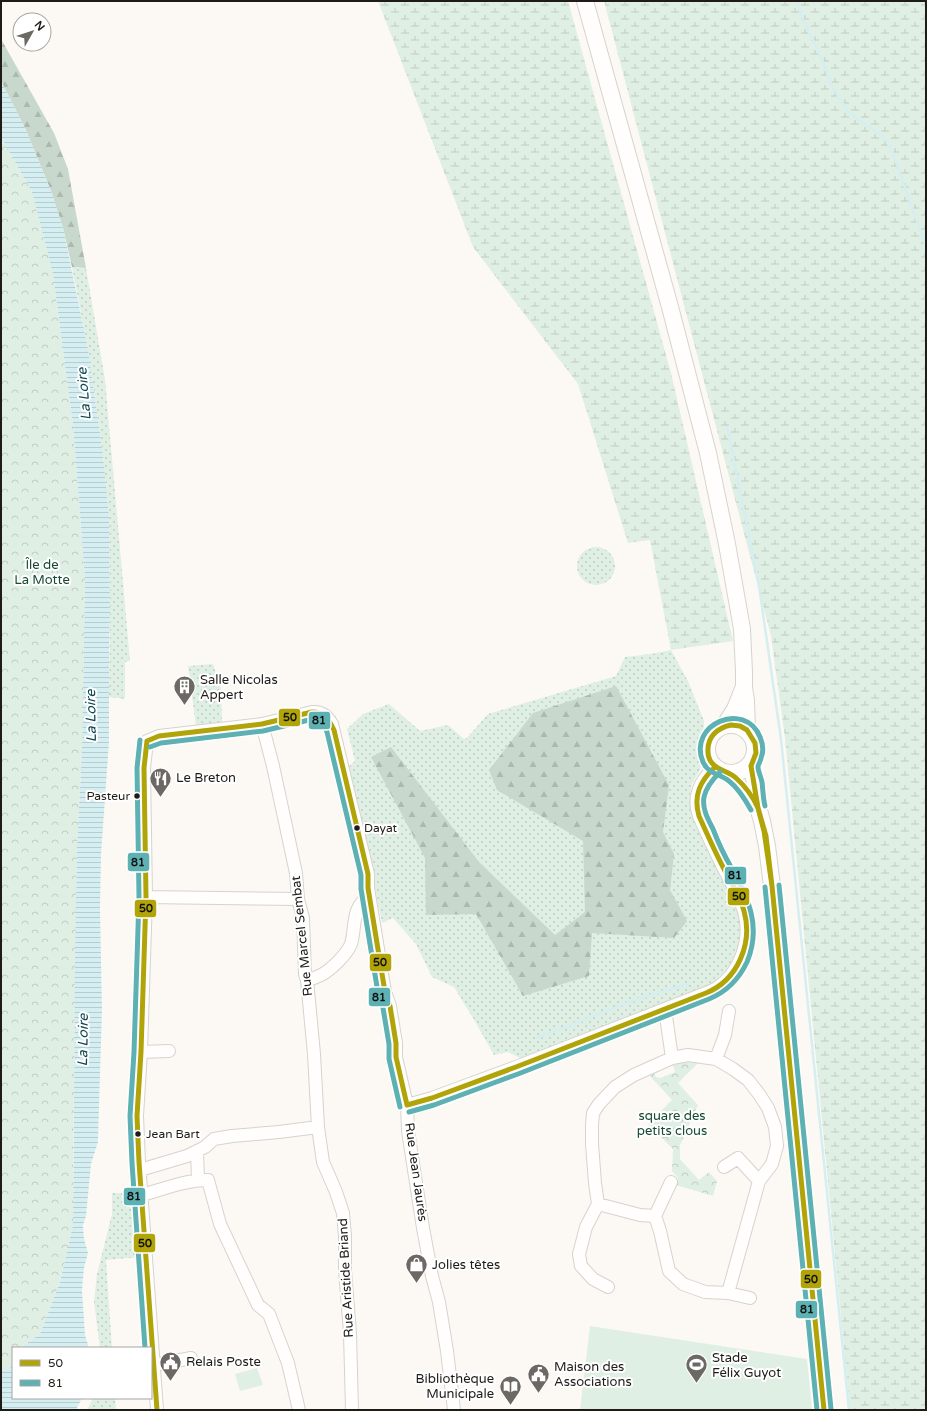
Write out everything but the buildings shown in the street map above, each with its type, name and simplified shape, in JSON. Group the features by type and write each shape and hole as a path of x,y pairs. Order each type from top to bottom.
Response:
{"main road":[{"path":"585,1 672,314 708,453 727,544 742,629 747,730"},
{"path":"724,726 738,726 747,730 752,736 755,744 755,754 751,764 743,771 730,773 722,772 715,767 708,756 708,743 714,732 724,726 735,709 744,688"},
{"path":"751,764 758,807 766,840 772,886 824,1410"},
{"path":"730,773 745,788 758,807"}],"street":[{"name":"Rue Jean Jaurès","path":"262,724 312,712 318,712 326,716 332,724 368,874 367,884 369,897 385,992 390,1006 396,1043 396,1057 407,1105 408,1130 432,1276 439,1302 454,1410"},
{"path":"157,1410 137,1116 141,1052 146,897 144,768 147,741 159,736 262,724"},
{"name":"Rue Marcel Sembat","path":"262,724 273,766 296,873 298,899 302,918 305,974 307,980 314,1054 318,1127"},
{"path":"407,1105 453,1091 702,994 720,985 735,968 741,958 747,930 743,910 696,810 696,796 698,790 707,775 715,767"},
{"path":"146,897 298,899"},
{"path":"307,980 322,974 347,952 351,944 358,906 369,897"},
{"path":"665,1008 672,1058"},
{"path":"716,1059 725,1035 728,1011"},
{"path":"141,1052 169,1051"},
{"path":"608,1287 593,1279 581,1266 579,1254 586,1227 598,1204 592,1144 593,1113 599,1104 615,1087 634,1075 672,1058 688,1055 716,1059 748,1080 768,1108 775,1127 777,1146 772,1164 759,1181 728,1293"},
{"path":"140,1170 188,1156 214,1139 318,1127"},
{"name":"Rue Aristide Briand","path":"318,1127 323,1162 343,1213 345,1270 350,1333 352,1410"},
{"path":"197,1151 203,1180 220,1224 258,1305 269,1314 288,1363 299,1410"},
{"path":"724,1167 738,1158 759,1181"},
{"path":"142,1195 182,1183 203,1180"},
{"path":"670,1182 655,1216 669,1271 683,1284 705,1292 728,1293 750,1298"},
{"path":"598,1204 640,1215 655,1216"},
{"path":"154,1366 191,1358"}],"green space":[{"path":"378,1 568,1 671,373 733,641 671,650 650,540 628,543 578,384 473,247"},
{"path":"604,1 926,1 926,1410 850,1410 785,738 771,636"},
{"path":"1,39 54,133 68,169 86,268 72,267 63,228 51,191 25,128 1,81"},
{"name":"Île de La Motte","path":"1,137 32,192 53,274 73,425 85,578 82,750 77,846 73,1225 60,1282 40,1334 21,1347 12,1347 12,1364 10,1369 4,1370 1,1366"},
{"path":"72,267 86,268 105,380 130,661 125,662 125,699 109,697 109,516 103,455 88,349"},
{"path":"592,547 600,547 610,552 614,559 614,573 610,580 600,585 592,585 582,580 580,577 577,570 577,562 582,552 585,550"},
{"path":"671,650 688,681 704,721 702,761 700,770 691,786 690,800 694,816 737,905 742,927 740,948 731,966 708,987 522,1059 508,1052 494,1055 454,987 432,977 416,944 393,918 382,923 361,818 348,767 355,761 347,729 363,714 389,704 420,731 448,725 464,739 467,738 488,714 616,676 625,657"},
{"path":"213,664 221,689 222,722 196,726 188,666"},
{"path":"616,686 669,785 663,832 674,854 670,890 687,921 674,938 592,933 589,976 523,996 476,914 426,915 425,858 371,757 391,747 479,862 555,935 585,912 583,841 497,790 489,770 533,713"},
{"name":"square des petits clous","path":"684,1062 698,1063 678,1083 698,1105 680,1145 680,1159 699,1180 709,1172 717,1181 713,1196 676,1185 678,1178 672,1171 673,1149 648,1124 672,1100 648,1074 653,1072 656,1077 660,1078 675,1072 673,1065"},
{"path":"112,1193 137,1193 141,1257 106,1260 112,1347 100,1347 94,1302 97,1274 112,1214"},
{"name":"Stade Félix Guyot","path":"590,1326 807,1359 812,1410 580,1410"},
{"path":"257,1368 263,1385 240,1391 235,1374"},
{"path":"92,1399 115,1399 116,1410 87,1410"}],"water":[{"name":"La Loire","path":"1,81 25,128 51,191 63,228 88,349 103,455 109,516 109,742 101,855 100,909 102,1010 98,1142 91,1164 86,1216 83,1225 84,1239 88,1253 84,1268 82,1290 85,1335 89,1347 21,1347 40,1334 60,1282 73,1225 77,846 82,750 85,578 73,425 53,274 32,192 1,137"},
{"path":"12,1364 12,1399 82,1399 76,1410 1,1410 1,1366 4,1370 10,1369"}],"waterway":[{"path":"797,1 802,17 820,55 833,88 848,112 883,137 891,148 926,247"},
{"path":"727,427 759,586 781,739 849,1410"},
{"path":"537,1038 632,1001 690,983"}],"transit line":[{"name":"50","path":"147,741 159,736 262,724 312,712 320,713 328,720 334,730 368,874 368,888 385,992 390,1006 396,1043 396,1057 407,1105"},
{"name":"81","path":"150,747 161,743 263,731 313,719 321,721 324,725 327,732 361,875 361,889 378,993 383,1008 389,1044 389,1059 400,1107"},
{"name":"81","path":"751,810 742,795 732,784 708,769 703,762 700,748 703,737 710,728 720,721 731,719 743,720 753,726 760,737 763,750 758,770 762,782 765,806"},
{"name":"50","path":"731,725 740,726 747,730 755,743 756,753 751,766 758,808 754,800 739,781 731,774 715,766 709,758 708,747 711,738 721,728 731,725"},
{"name":"81","path":"140,740 137,768 139,897 134,1052 130,1116 145,1347"},
{"name":"50","path":"147,741 144,768 146,897 141,1052 137,1116 157,1410"},
{"name":"50","path":"407,1105 432,1098 516,1067 706,993 727,979 734,970 744,948 746,923 740,900 711,843 697,809 697,795 699,789 705,778 715,767"},
{"name":"81","path":"409,1112 434,1105 518,1074 709,999 721,993 736,979 747,962 751,949 753,924 743,890 721,848 707,818 705,810 704,797 706,790 712,780 720,772"},
{"name":"50","path":"758,808 766,836 772,886"},
{"name":"50","path":"758,808 764,831 772,886"},
{"name":"81","path":"779,885 831,1409"},
{"name":"50","path":"772,886 824,1410"},
{"name":"81","path":"765,887 817,1410"}],"place":[{"name":"Salle Nicolas Appert","path":"185,706"},
{"name":"Pasteur","path":"137,796"},
{"name":"Le Breton","path":"160,798"},
{"name":"Dayat","path":"357,828"},
{"name":"Jean Bart","path":"138,1134"},
{"name":"Jolies têtes","path":"416,1284"},
{"name":"Relais Poste","path":"170,1382"},
{"name":"Stade Félix Guyot","path":"696,1384"},
{"name":"Maison des Associations","path":"538,1394"},
{"name":"Bibliothèque Municipale","path":"510,1406"}]}
